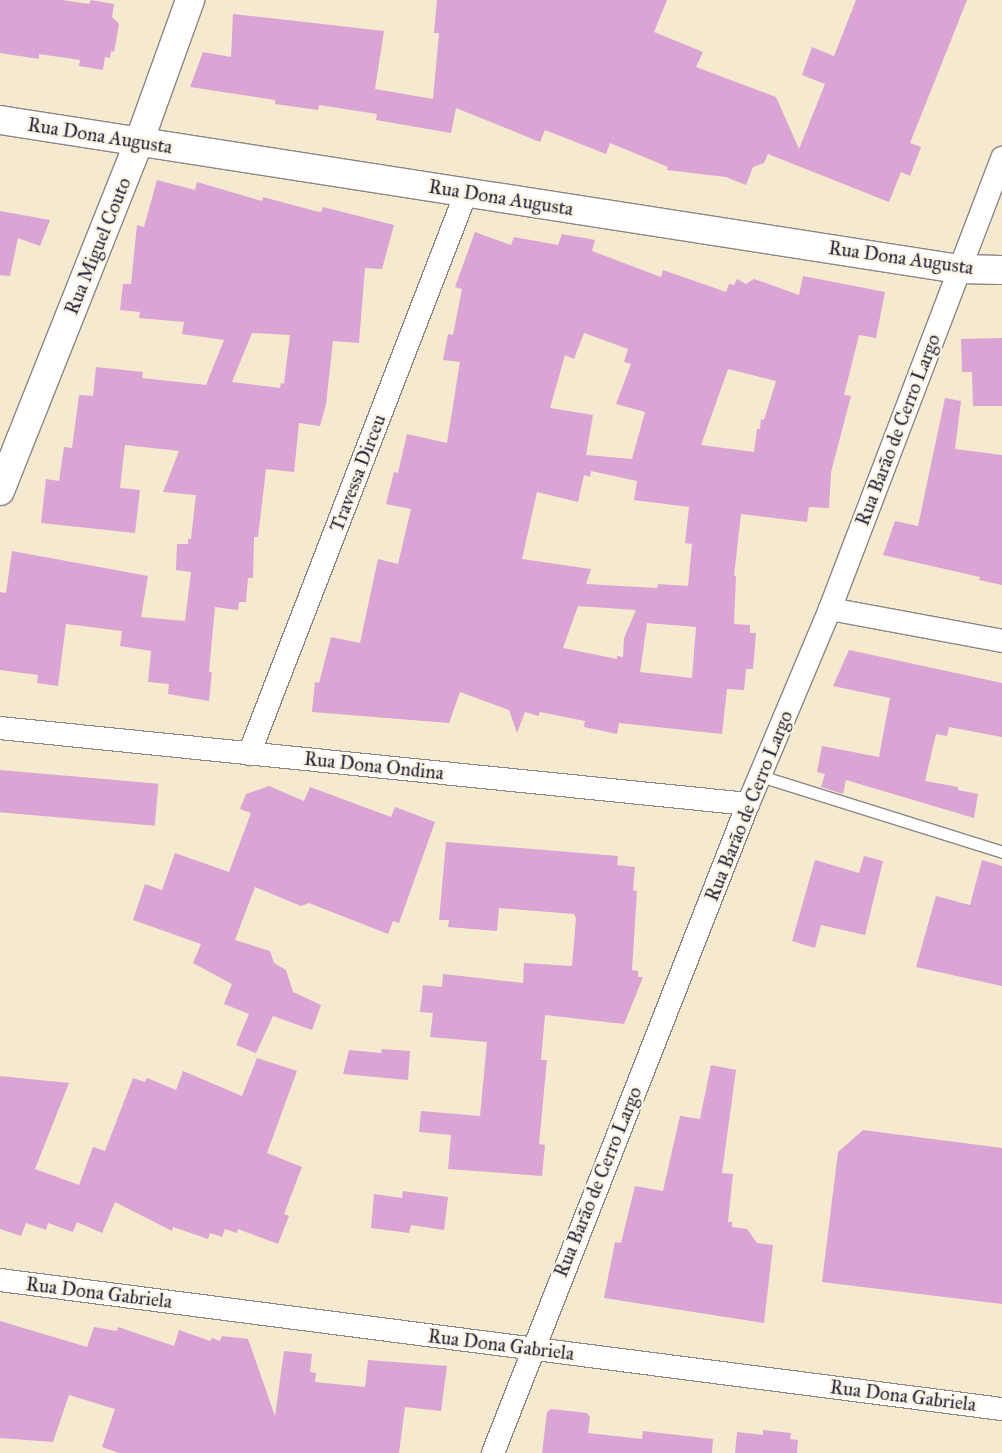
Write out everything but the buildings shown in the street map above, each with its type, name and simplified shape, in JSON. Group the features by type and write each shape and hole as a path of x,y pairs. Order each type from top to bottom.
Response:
{"street":[{"name":"Rua Miguel Couto","path":"0,491 139,142 190,0"},
{"name":"Rua Dona Augusta","path":"0,120 959,269 1002,270"},
{"name":"Rua Barão de Cerro Largo","path":"493,1453 532,1349 748,804 830,609 1002,158"},
{"name":"Travessa Dirceu","path":"249,754 466,193"},
{"path":"830,609 1002,641"},
{"name":"Rua Dona Ondina","path":"0,728 748,804"},
{"name":"Rua Dona Gabriela","path":"0,1280 1002,1409"}],"lane":[{"path":"760,776 1002,852"}]}
